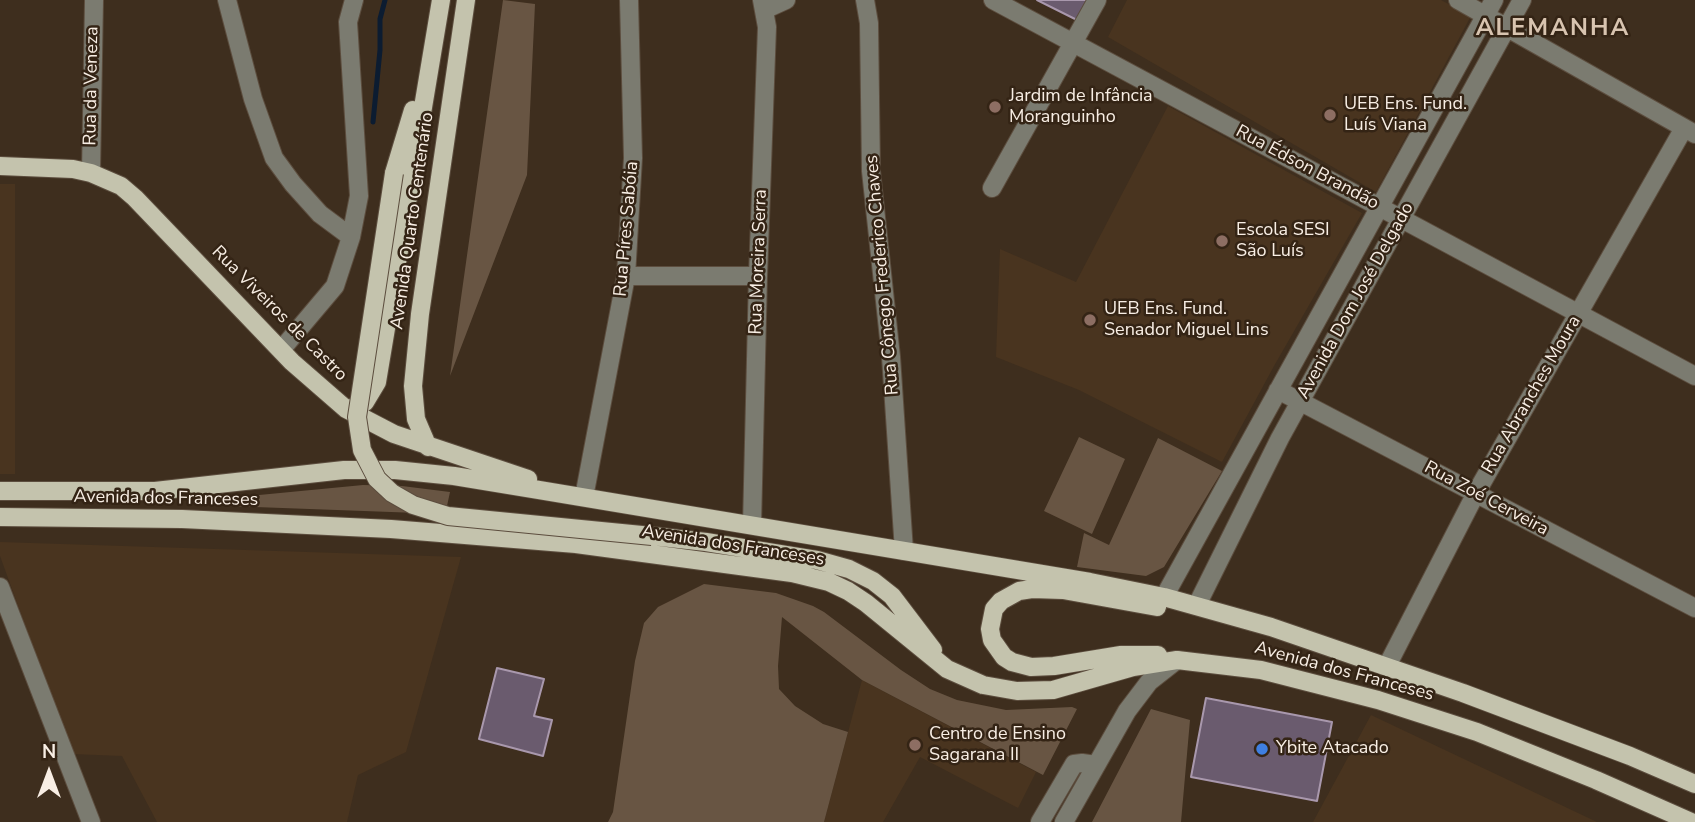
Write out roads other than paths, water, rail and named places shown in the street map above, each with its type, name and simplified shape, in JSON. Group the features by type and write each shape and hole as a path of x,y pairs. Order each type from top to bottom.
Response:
{"main road":[{"name":"Avenida Quarto Centenário","path":"346,409 359,407 365,402 377,382 441,0"},
{"name":"Avenida Quarto Centenário","path":"428,447 413,408 413,386 422,301 466,0"},
{"path":"434,44 394,173 357,417 362,450 377,479 392,493 413,505 448,516 706,542 817,560 860,574 892,596 931,648 959,675"},
{"name":"Rua Viveiros de Castro","path":"0,166 42,166 91,173 121,186 281,350 346,409 376,426 428,447 584,497"},
{"name":"Avenida dos Franceses","path":"0,491 155,491 368,470 454,476 1090,582 1197,605 1271,627 1557,728 1695,784"},
{"name":"Avenida dos Franceses","path":"0,517 182,519 391,529 576,544 792,573 829,582 848,591 930,656 959,675 997,688 1035,692 1070,687 1133,667 1177,660 1230,665 1300,679 1391,704 1477,732 1691,822"},
{"path":"1230,665 1165,655 1135,654 1054,666 1021,665 1012,662 998,650 992,640 991,619 995,609 1009,595 1043,588 1271,627"}],"street":[{"name":"Rua da Veneza","path":"91,173 94,0"},
{"path":"227,0 253,99 274,158 320,214 351,237"},
{"path":"281,350 335,286 351,237 359,196 348,22 354,0"},
{"name":"Rua Píres Sabóia","path":"584,497 626,276 633,158 629,0"},
{"path":"763,5 786,0"},
{"name":"Rua Cônego Frederico Chaves","path":"865,0 870,36 871,171 891,357 904,551"},
{"name":"Rua Édson Brandão","path":"993,0 1695,376"},
{"path":"992,188 1097,0"},
{"path":"1458,0 1490,8 1507,27 1689,131"},
{"name":"Avenida Dom José Delgado","path":"1197,605 1301,402 1522,0"},
{"name":"Rua Moreira Serra","path":"752,525 767,27 763,5"},
{"name":"Avenida Dom José Delgado","path":"1164,597 1490,8"},
{"name":"Rua Abranches Moura","path":"1387,666 1476,493 1578,314 1689,131"},
{"path":"626,276 758,276"},
{"name":"Rua Zoé Cerveira","path":"1278,390 1695,608"},
{"path":"0,587 91,822"},
{"path":"1064,822 1127,711 1159,673 1177,660"},
{"path":"1040,822 1074,764 1096,765"}],"waterway":[{"path":"373,122 380,50 380,19 385,0"}],"place":[{"name":"Jardim de Infância Moranguinho","path":"995,107"},
{"name":"UEB Ens. Fund. Luís Viana","path":"1330,115"},
{"name":"Escola SESI São Luís","path":"1222,241"},
{"name":"UEB Ens. Fund. Senador Miguel Lins","path":"1090,320"},
{"name":"Centro de Ensino Sagarana II","path":"915,745"},
{"name":"Ybite Atacado","path":"1262,749"}],"district":[{"name":"ALEMANHA","path":"1553,29"}]}
